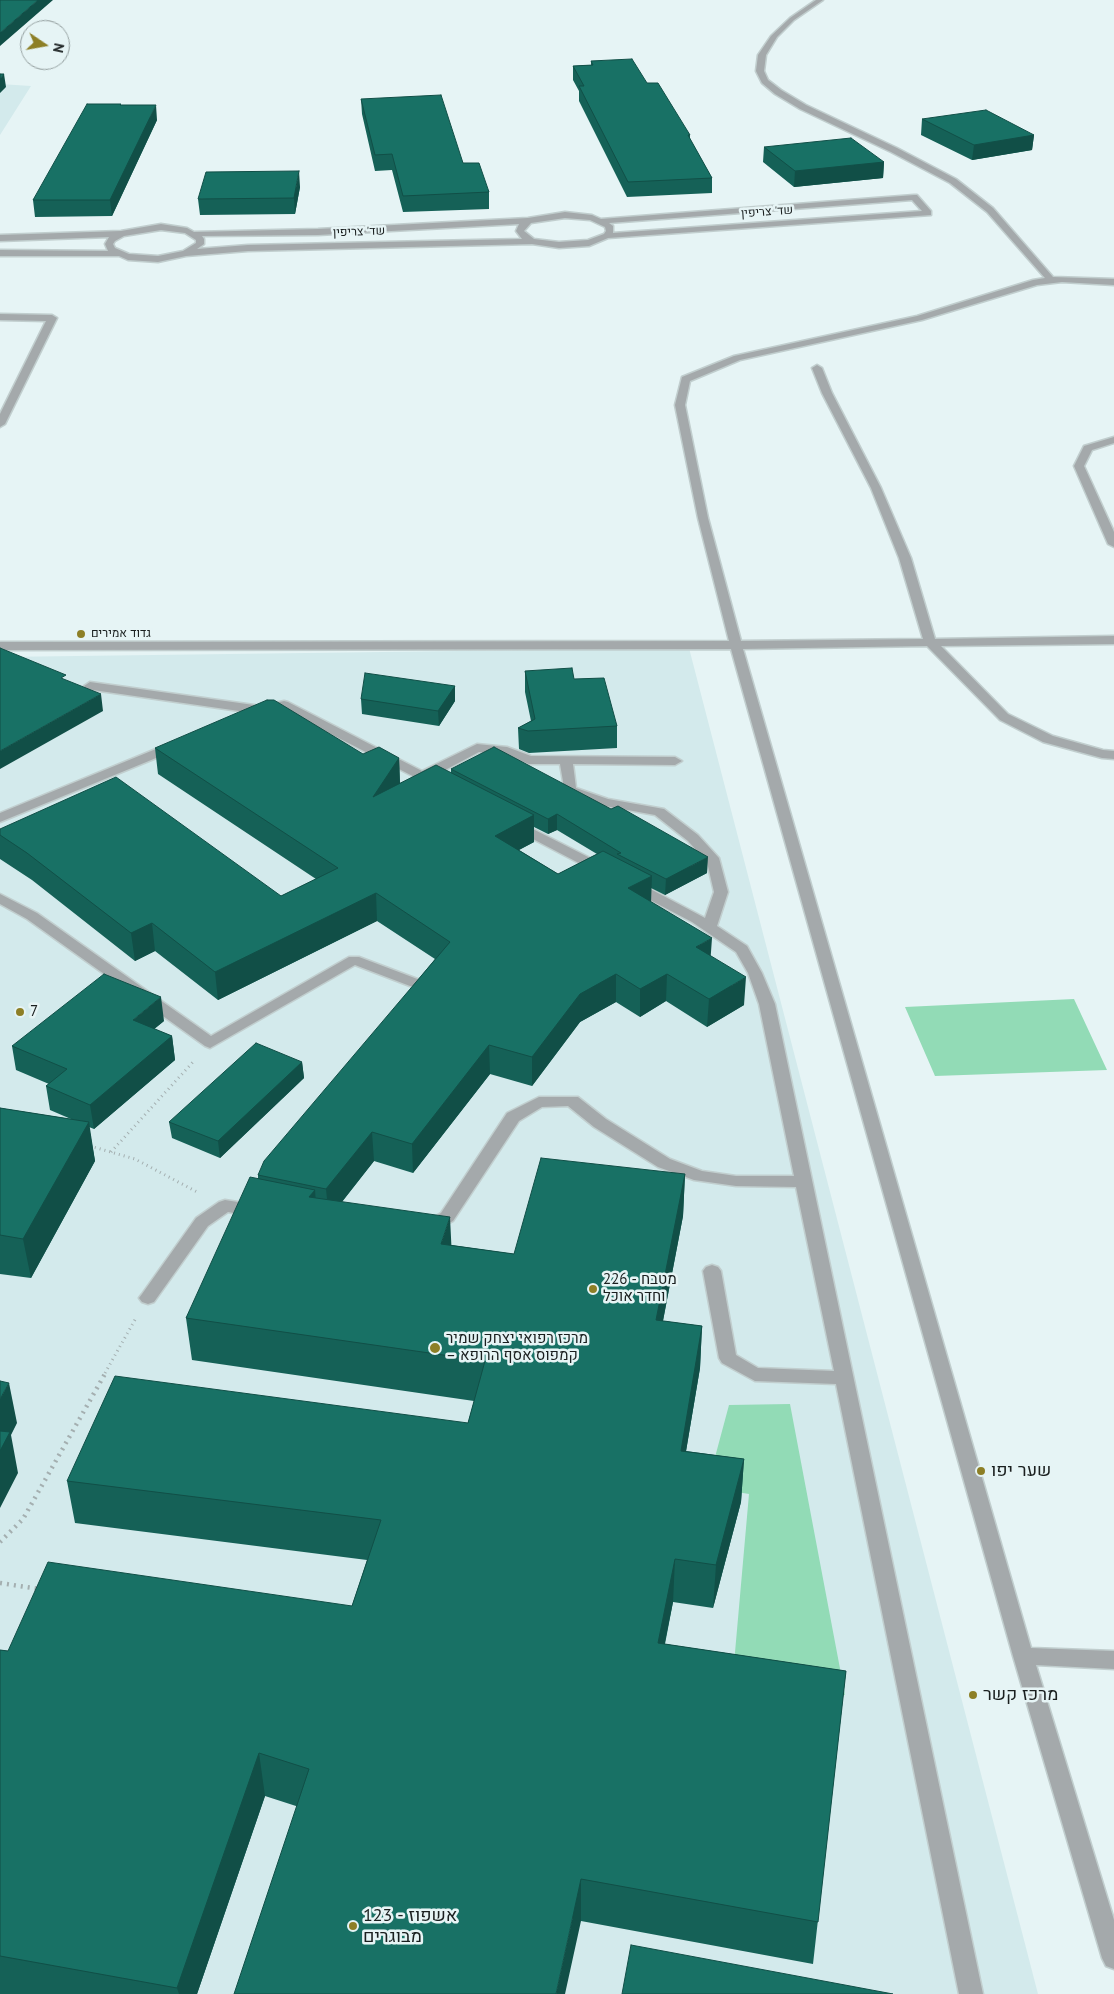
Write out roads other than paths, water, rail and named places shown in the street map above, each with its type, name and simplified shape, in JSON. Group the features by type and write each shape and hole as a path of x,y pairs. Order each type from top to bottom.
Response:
{"street":[{"path":"820,0 792,19 774,36 762,55 760,70 765,81 778,92 803,107 894,150 953,181 990,210 1051,280"},
{"name":"שד' צריפין","path":"117,254 135,258 158,259 186,253 248,248 532,241 545,244 575,245 589,243 607,236 928,213 914,197 602,221 566,215 539,218 528,222 318,232 196,234 187,230 161,227 132,230 120,234"},
{"path":"602,221 608,226 610,231 607,236"},
{"path":"528,222 522,226 520,231 532,241"},
{"path":"0,238 120,234"},
{"path":"117,254 110,250 109,244 112,239 120,234"},
{"path":"186,253 200,244 200,239 196,234"},
{"path":"0,253 117,254"},
{"path":"1114,282 1051,280 1036,282 919,318 738,358 685,379 680,405 703,518 736,645 1023,1656 1114,1958"},
{"path":"0,317 52,318 0,424"},
{"path":"817,368 827,393 876,488 904,558 930,642 1004,717 1048,739 1102,754 1114,755"},
{"path":"1114,440 1088,448 1079,466 1114,544"},
{"path":"0,646 736,645 1114,640"},
{"path":"90,686 260,710"},
{"path":"233,721 260,710 284,705 448,790"},
{"path":"0,818 188,740"},
{"path":"422,776 477,748 507,751 529,760 676,761"},
{"path":"566,760 570,790 605,802 659,812 693,838 714,861 721,892 709,927"},
{"path":"502,818 709,927 742,949 755,973 767,1004 971,1994"},
{"path":"0,898 32,916 210,1043 354,960 415,983"},
{"path":"418,1234 447,1217 513,1117 539,1102 572,1101 600,1123 664,1163 700,1176 736,1181 804,1182"},
{"path":"148,1298 202,1222 225,1206 272,1214"},
{"path":"712,1271 728,1358 755,1374 844,1378"},
{"path":"1023,1656 1114,1660"}],"place":[{"name":"גדוד אמירים","path":"81,634"},
{"name":"7","path":"20,1012"},
{"name":"226 - מטבח וחדר אוכל","path":"593,1289"},
{"name":"מרכז רפואי יצחק שמיר – קמפוס אסף הרופא","path":"435,1348"},
{"name":"שער יפו","path":"981,1471"},
{"name":"מרכז קשר","path":"973,1695"},
{"name":"123 - אשפוז מבוגרים","path":"353,1926"}]}
